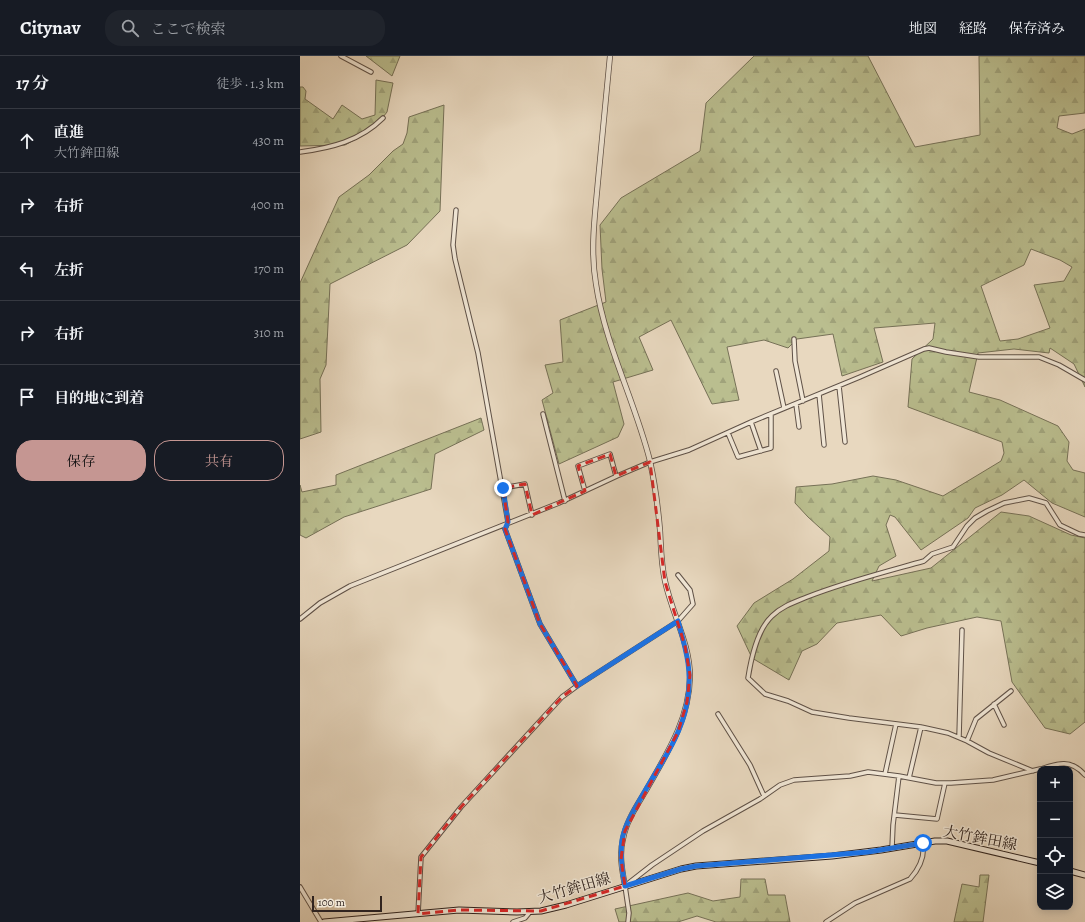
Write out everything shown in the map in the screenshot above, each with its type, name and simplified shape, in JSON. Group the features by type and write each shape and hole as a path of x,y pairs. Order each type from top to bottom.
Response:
{"main road":[{"name":"大竹鉾田線","path":"322,922 459,910 530,912 553,909 681,869 696,866 832,856 947,841 1037,863"},
{"path":"1073,872 1085,875"}],"street":[{"path":"341,56 370,72"},
{"path":"610,56 594,239 595,282 603,319 644,438 650,462 656,494 661,555 665,582 678,621 689,666 689,687 684,716 672,746 633,813 625,831 621,859 629,913 628,922"},
{"path":"300,152 333,147 350,141 374,127 383,118"},
{"path":"456,210 454,245 455,259 478,353 503,488 508,522 505,529 540,624 577,686"},
{"path":"794,339 795,361 803,401"},
{"path":"300,619 320,603 350,586 506,525 650,462 689,450 918,351 929,348 979,357 1039,357 1059,365 1085,380"},
{"path":"776,371 784,408"},
{"path":"839,386 845,442"},
{"path":"819,394 824,444"},
{"path":"796,404 799,427"},
{"path":"543,414 565,500"},
{"path":"728,433 738,457 771,448 771,414"},
{"path":"751,422 761,451"},
{"path":"585,491 578,466 610,454 616,476"},
{"path":"503,488 525,484 532,514"},
{"path":"1033,771 989,753 959,737 948,733 921,727 812,712 788,701 765,694 748,678 750,664 766,623 772,616 785,606 819,593 924,561 932,554 953,547 967,526 975,518 1004,503 1029,498 1046,503 1060,525 1079,534 1085,535"},
{"path":"418,914 421,857 461,807 562,697 678,621 693,604 690,590 678,576"},
{"path":"959,737 962,630"},
{"path":"967,741 976,719 1011,691"},
{"path":"994,704 1004,725"},
{"path":"718,714 750,765 764,796"},
{"path":"885,774 896,724"},
{"path":"909,778 921,727"},
{"path":"1050,766 1068,764 1079,768 1085,775"},
{"path":"625,886 652,865 703,831 764,796 780,785 794,780 850,776 868,772 936,783 946,783 992,780 1037,770"},
{"path":"892,848 899,776"},
{"path":"895,815 938,819 946,783"},
{"path":"826,922 855,903 910,879 916,872 922,860 924,851 923,843"},
{"path":"300,887 322,922"},
{"path":"513,922 525,918 530,912"}],"highlighted area":[{"path":"610,454 616,476 650,462 665,582 685,646 690,675 687,702 678,732 625,831 621,859 625,886 541,911 459,910 418,914 421,857 461,807 562,697 577,686 540,624 505,529 508,522 503,488 525,484 532,515 585,491 578,466"}],"green space":[{"path":"366,56 400,56 392,76"},
{"path":"754,56 868,56 915,147 980,135 979,56 1085,56 1085,113 1059,116 1057,128 1072,134 1085,129 1085,387 1074,364 1050,348 1049,353 1014,349 978,353 969,392 1000,400 1058,426 1069,442 1067,461 1073,470 1085,473 1085,517 1052,503 1024,480 1002,495 975,508 968,518 921,550 895,517 890,515 886,525 896,556 879,566 872,581 931,568 1001,512 1029,516 1071,535 1085,538 1085,722 1070,734 1045,728 1012,682 1001,621 977,617 927,628 901,636 881,615 837,623 817,644 802,651 789,680 752,658 737,626 754,603 793,579 829,551 830,537 795,503 796,487 832,484 873,476 896,480 943,496 1001,461 1004,453 1002,442 908,407 912,359 933,339 935,323 874,328 883,362 842,376 833,334 797,339 788,348 764,340 727,347 739,400 712,404 671,320 639,337 653,370 613,382 624,424 618,437 559,464 542,400 553,393 545,365 563,362 560,320 606,302 602,269 600,225 621,198 700,151 706,103","holes":["1031,249 1060,260 1072,267 1064,281 1034,285 1050,328 1018,339 1000,341 981,286 1024,265"]},
{"path":"376,80 393,83 387,112 367,133 345,145 300,146 300,87 303,87 306,91 305,99 333,119 342,105 362,119 375,115"},
{"path":"444,105 440,211 407,245 330,284 326,365 320,379 321,432 300,439 300,283 339,197 369,175 393,151 403,144 407,133 409,117"},
{"path":"481,418 484,430 435,454 431,489 344,517 306,538 300,535 300,485 302,492 336,485 336,475"},
{"path":"980,875 989,875 983,922 954,922 962,884 979,887"},
{"path":"741,879 765,879 768,895 785,895 790,922 716,922 697,916 678,922 619,922 615,909 688,893 713,901 740,897"}],"route":[{"path":"503,488 508,522 505,529 540,624 577,686 678,621 688,656 690,675 687,702 684,716 672,746 628,822 622,840 621,849 625,886 696,866 744,861 832,856 923,843"}]}
